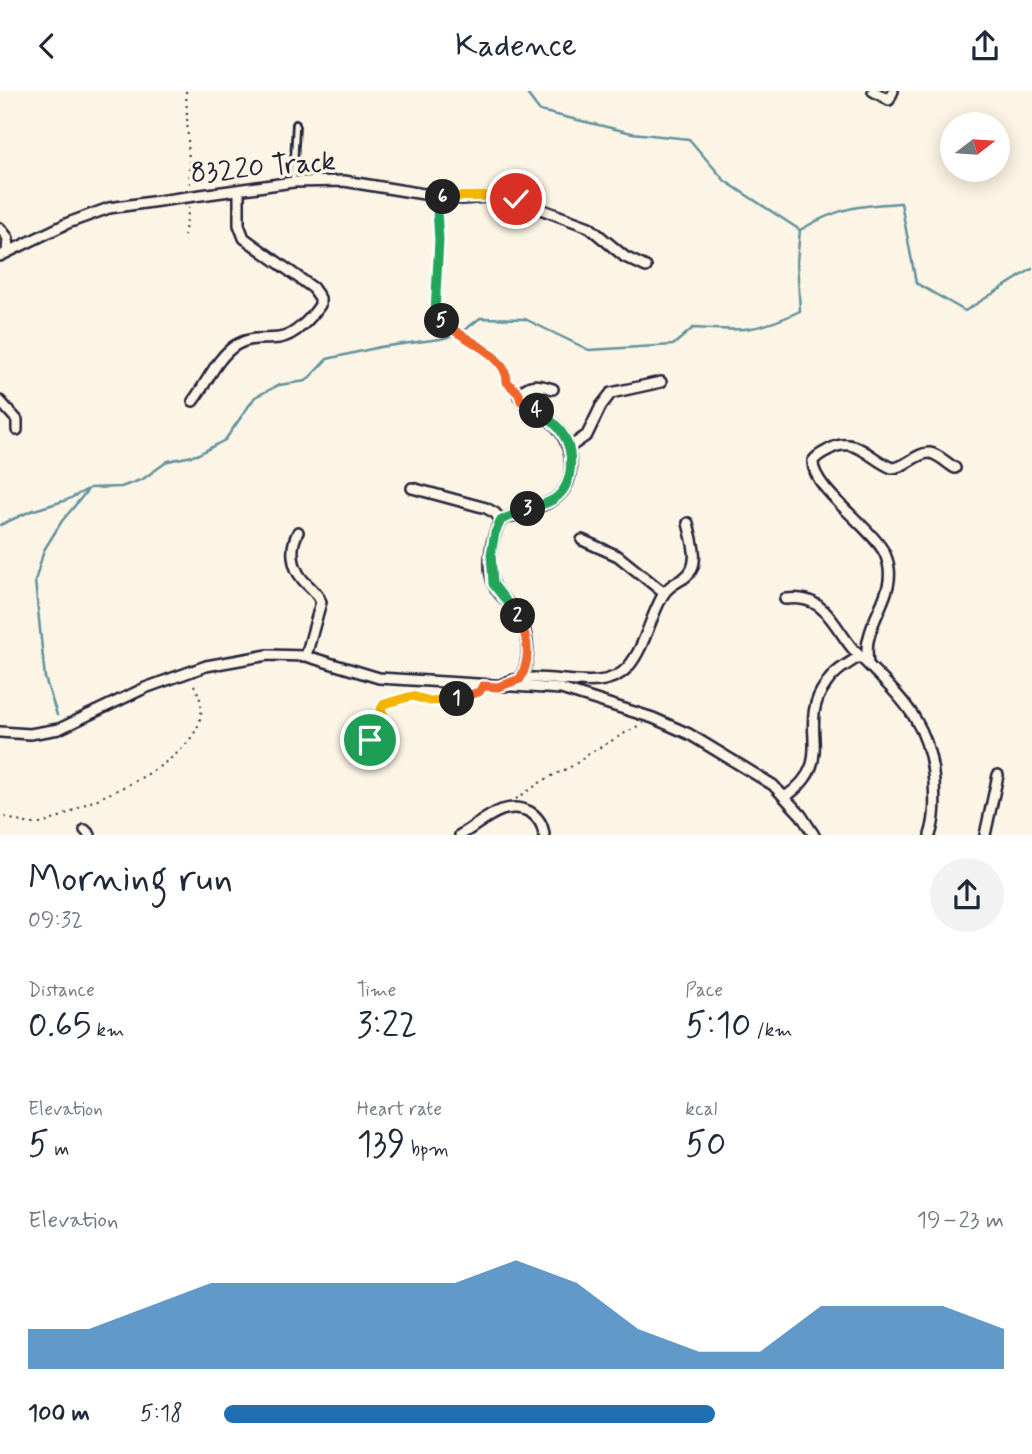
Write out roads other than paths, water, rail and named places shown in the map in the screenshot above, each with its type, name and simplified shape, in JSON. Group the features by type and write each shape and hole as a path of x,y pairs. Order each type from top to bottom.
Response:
{"street":[{"path":"873,91 889,100 893,91"},
{"name":"83220 Track","path":"4,254 96,212 131,204 293,182 344,181 436,196 498,196 516,199 590,227 625,257 646,267"},
{"path":"193,401 221,359 232,348 251,339 281,338 293,333 320,305 320,297 313,288 244,238 239,225 239,191"},
{"path":"0,228 8,238 4,254"},
{"path":"570,447 587,435 601,406 611,394 661,382"},
{"path":"520,679 528,659 523,628 515,611 497,591 491,577 492,542 501,520 554,499 569,478 570,447 556,425 521,401 519,394 532,385 553,389"},
{"path":"0,401 18,420 17,430"},
{"path":"868,664 869,635 888,590 889,567 878,543 840,504 816,473 813,461 819,454 845,443 892,468 899,468 927,453 955,468"},
{"path":"412,488 486,508 501,520"},
{"path":"498,687 520,679 544,677 594,681 621,674 639,651 664,593 672,584 686,577 692,569 694,550 688,523"},
{"path":"298,532 292,545 295,566 321,602 306,656"},
{"path":"582,540 618,556 664,593"},
{"path":"785,599 803,599 818,606 830,617 845,640 892,688 923,730 930,753 934,788 934,819 930,835"},
{"path":"0,731 30,734 59,729 145,688 185,673 246,657 306,656 379,678 561,689 653,718 689,734 766,781 785,797 814,835"},
{"path":"785,797 805,782 813,768 813,715 821,692 834,674 860,656"},
{"path":"985,835 998,775"},
{"path":"460,835 509,807 521,808 531,813 542,825 544,835"}],"lane":[{"path":"293,182 296,124"}],"waterway":[{"path":"525,91 540,111 632,133 689,139 725,181 800,230"},
{"path":"0,525 31,511 67,500 90,488 121,487 143,479 168,461 197,455 225,440 255,397 279,385 306,381 327,359 460,334 480,318 525,319 589,350 673,345 693,328 748,329 772,323 800,311 797,262 800,230 826,216 849,209 901,203 916,283 965,311 1032,269"},
{"path":"57,715 45,678 35,581 44,550 62,521 87,491"}]}
